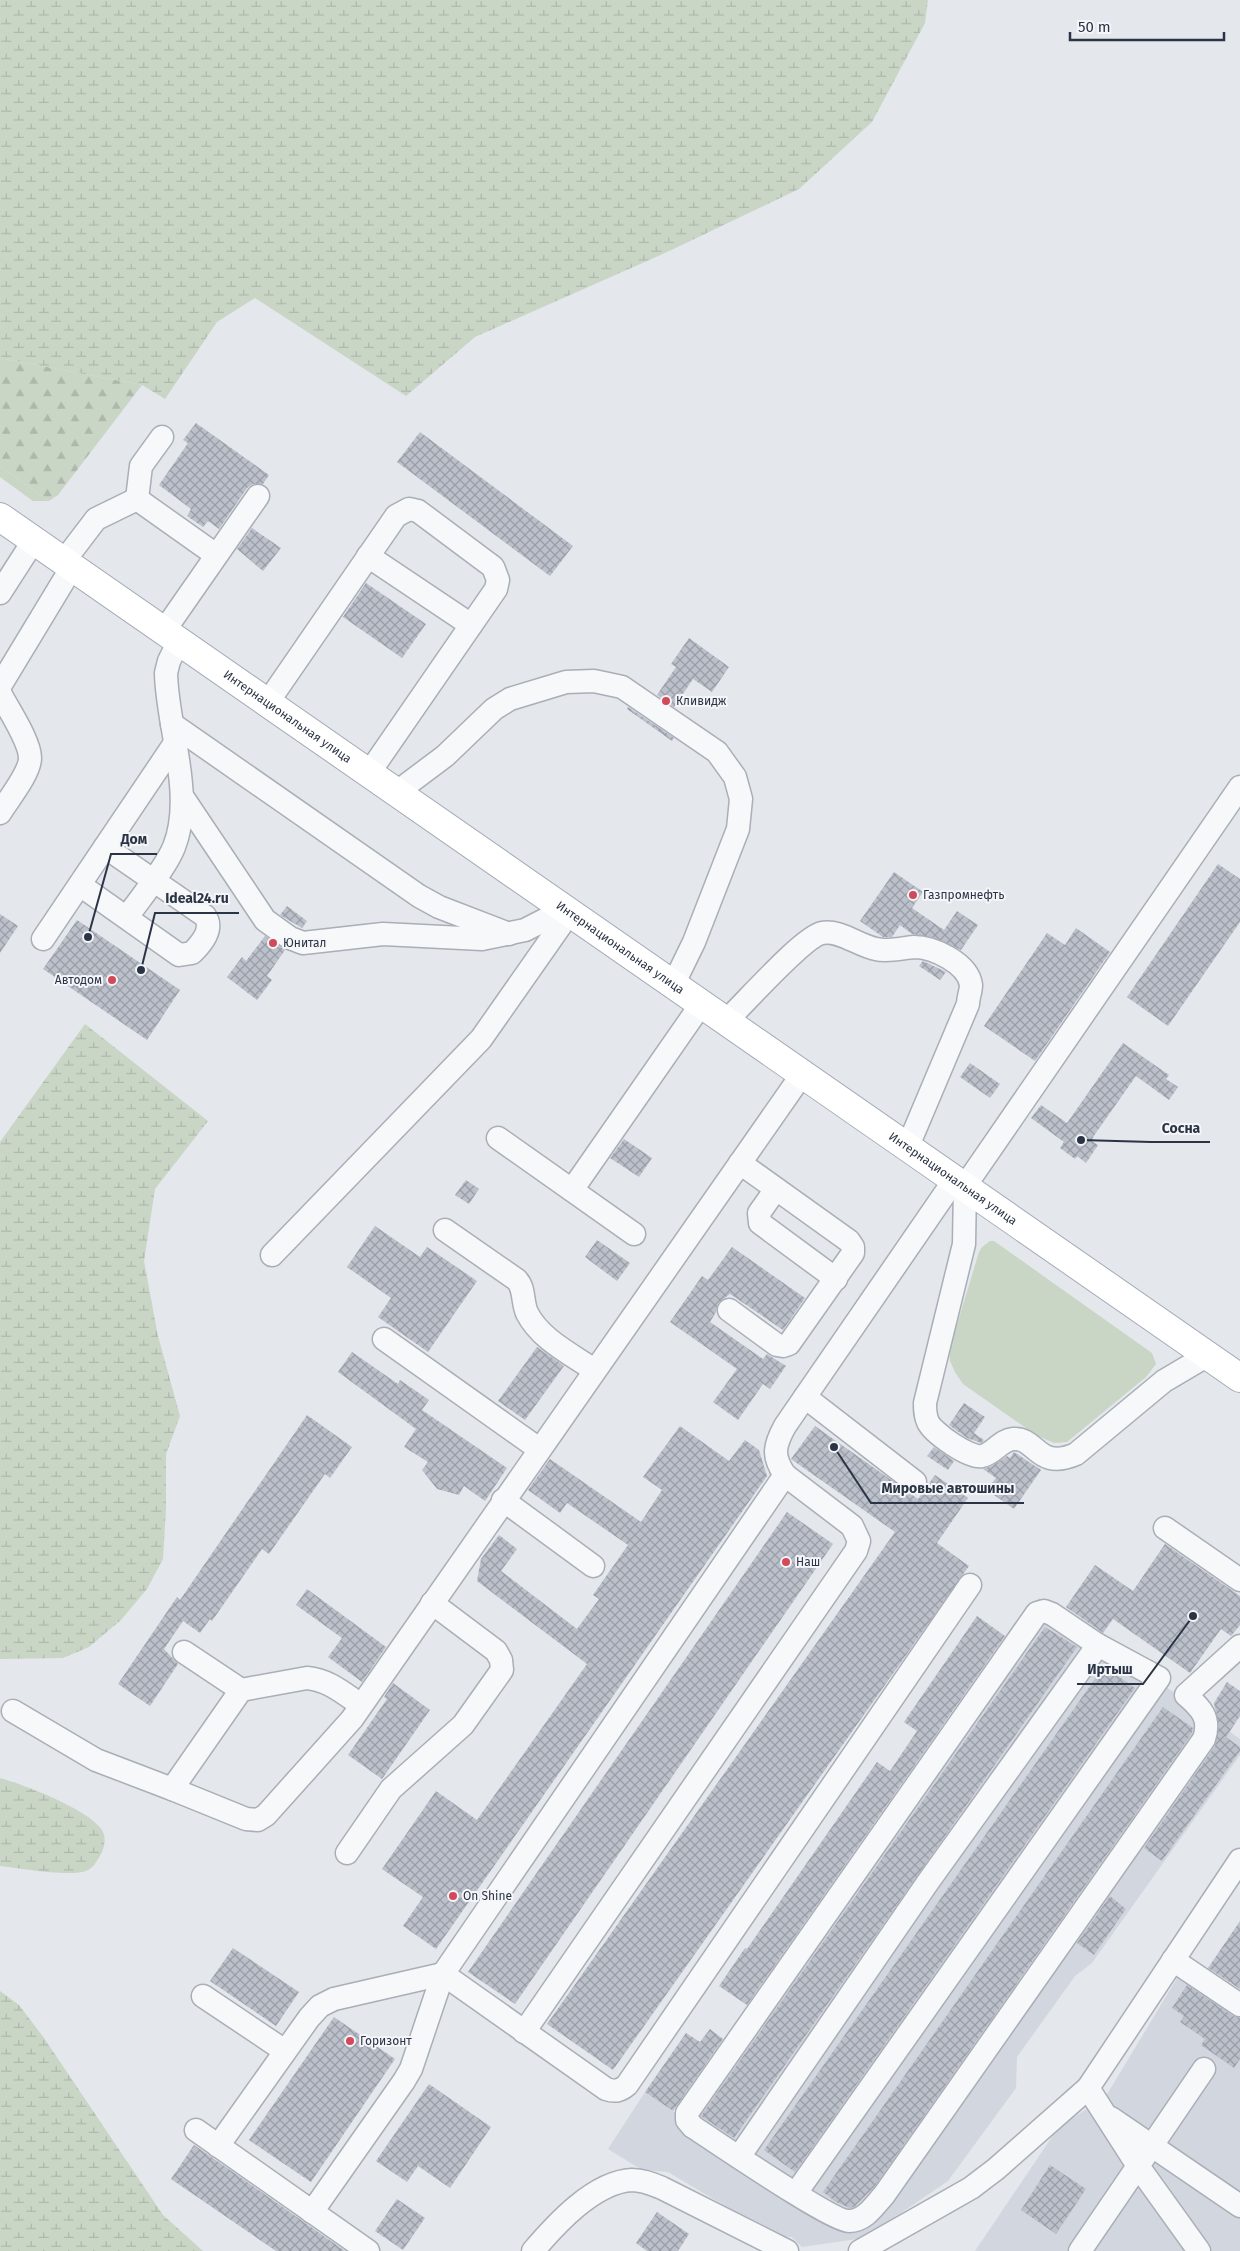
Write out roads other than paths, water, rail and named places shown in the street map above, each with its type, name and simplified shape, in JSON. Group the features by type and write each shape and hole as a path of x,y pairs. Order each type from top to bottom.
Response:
{"main road":[{"name":"Интернациональная улица","path":"0,517 674,983 1240,1378"}],"lane":[{"path":"137,499 142,466 162,437"},
{"path":"127,917 173,849 178,836 182,796 166,673 172,636 216,555 258,496"},
{"path":"137,499 216,555"},
{"path":"0,686 68,564 96,519 137,499"},
{"path":"268,702 396,516 409,509 418,511 493,567 497,574 496,588 369,773"},
{"path":"0,594 34,540"},
{"path":"368,556 471,625"},
{"path":"397,792 446,756 494,709 510,699 566,682 594,681 622,687 717,752 735,777 741,799 738,829 694,942 674,983"},
{"path":"0,694 27,746 30,758 27,770 0,813"},
{"path":"43,940 105,847 173,734"},
{"path":"173,734 419,896 439,907 510,935"},
{"path":"524,2032 856,1551 859,1541 852,1526 785,1475 776,1462 778,1439 805,1396 960,1182 1240,786"},
{"path":"182,796 265,920 290,938 303,943 383,934 482,939 510,935 526,930 568,910"},
{"path":"80,885 179,954 192,953 207,932 208,921 205,916 105,847"},
{"path":"272,1255 482,1039 568,910"},
{"path":"727,1020 802,945 822,933 839,934 865,947 881,950 916,947 935,950 964,970 971,985 968,1004 908,1146"},
{"path":"572,1190 702,1003"},
{"path":"13,1711 96,1760 246,1819 258,1820 266,1815 361,1705 803,1073"},
{"path":"498,1138 634,1234"},
{"path":"729,1310 777,1345 782,1346 794,1339 853,1253 853,1247 849,1241 740,1163"},
{"path":"960,1182 964,1244 925,1403 928,1422 934,1432 973,1456 983,1456 1012,1439 1020,1441 1050,1459 1063,1460 1076,1454 1164,1381 1208,1355"},
{"path":"776,1189 759,1213 760,1223 836,1279"},
{"path":"445,1230 517,1280 521,1284 526,1311 540,1330 594,1370"},
{"path":"384,1339 539,1449"},
{"path":"805,1396 915,1482"},
{"path":"312,2212 411,2069 443,1974 785,1475"},
{"path":"503,1500 593,1566"},
{"path":"1165,1528 1240,1580"},
{"path":"218,2146 284,2051 320,2006 334,1999 443,1974 606,2089 614,2091 627,2085 970,1585"},
{"path":"347,1853 391,1789 463,1725 502,1670 501,1660 496,1651 432,1602"},
{"path":"1044,1611 1052,1614 1098,1645 1160,1678 1186,1695 1203,1710 1207,1722 1204,1739 884,2195 865,2215 847,2222 836,2218 693,2127 687,2120 687,2113 1037,1613 1044,1611"},
{"path":"739,2157 928,1882 1098,1645"},
{"path":"1186,1695 1240,1646"},
{"path":"184,1652 241,1690 307,1678 318,1679 330,1683 361,1705"},
{"path":"796,2193 1160,1678"},
{"path":"172,1789 241,1690"},
{"path":"860,2251 971,2188 1088,2088 1174,1960 1236,1873"},
{"path":"1174,1960 1240,2006"},
{"path":"203,1996 284,2051"},
{"path":"1080,2251 1204,2069"},
{"path":"1088,2088 1138,2166 1199,2251"},
{"path":"1104,2113 1240,2206"},
{"path":"196,2130 368,2251"},
{"path":"533,2251 560,2220 591,2196 612,2185 631,2180 647,2182 662,2188 787,2251"},
{"path":"847,2222 852,2251"}],"place":[{"name":"Кливидж","path":"666,701"},
{"name":"Газпромнефть","path":"913,895"},
{"name":"Дом","path":"88,937"},
{"name":"Юнитал","path":"273,943"},
{"name":"Ideal24.ru","path":"141,970"},
{"name":"Автодом","path":"112,980"},
{"name":"Сосна","path":"1081,1140"},
{"name":"Мировые автошины","path":"834,1447"},
{"name":"Наш","path":"786,1562"},
{"name":"Иртыш","path":"1193,1616"},
{"name":"On Shine","path":"453,1896"},
{"name":"Горизонт","path":"350,2041"}]}
